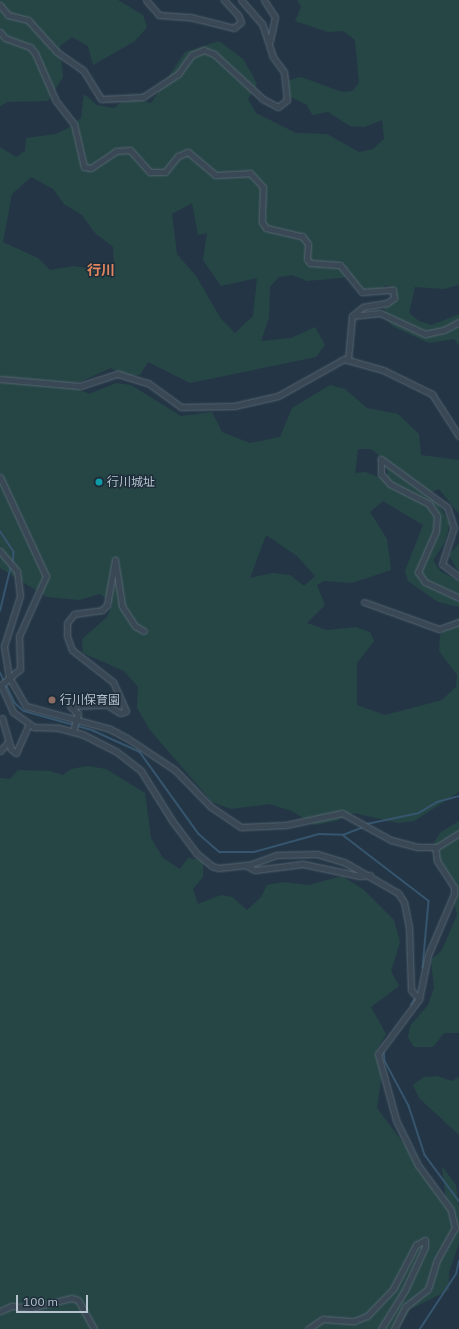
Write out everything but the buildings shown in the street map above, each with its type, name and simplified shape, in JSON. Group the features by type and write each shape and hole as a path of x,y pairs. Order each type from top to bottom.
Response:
{"street":[{"path":"146,0 159,15 190,17 234,28 241,22 234,8 224,0"},
{"path":"0,5 8,15 28,20 47,43 83,70 101,99 108,102 142,98 178,74 192,55 204,50 214,54 263,99 278,107 287,100 286,82 273,57 270,40 262,24 241,0"},
{"path":"264,0 275,17 270,40"},
{"path":"0,32 4,38 30,47 35,53 56,101 74,124 84,167 91,168 116,151 130,150 150,172 165,172 178,156 188,152 215,175 250,173 263,187 262,222 266,228 302,236 308,244 307,259 310,263 340,265 362,292 389,288 395,292 387,303 363,306 352,316 348,360"},
{"path":"352,316 380,313 425,334 444,330 459,322"},
{"path":"0,379 80,386 118,374 148,383 181,407 234,406 270,400 335,362 348,360 383,370 432,394 459,436"},
{"path":"459,577 442,564 454,528 447,507 381,459 381,474 390,484 429,504 437,516 436,531 418,572 425,582 459,598"},
{"path":"0,477 46,573 45,584 34,599 30,617 17,643 20,670 1,685 13,712 37,728 73,731 117,752 141,771 196,853 212,866 246,865 276,855 300,853 330,857 370,875 404,902 412,994 419,999"},
{"path":"0,552 17,571 20,596 6,634 9,678 26,706 110,729 144,748 175,770 211,807 241,827 302,823 334,813 354,816 376,831 404,845 435,847 459,833"},
{"path":"73,731 78,713 70,706 107,705 120,713 126,711 113,682 72,650 67,636 67,623 74,614 102,610 107,605 115,560 122,606 135,626 144,631"},
{"path":"364,602 439,629 459,622"},
{"path":"2,718 11,749 19,751 29,724"},
{"path":"0,751 8,742"},
{"path":"394,1329 405,1307 428,1289 437,1260 454,1230 453,1216 409,1148 390,1101 378,1054 388,1044 419,999 428,955 454,894 454,887 437,861 435,847"},
{"path":"246,865 256,870 303,864 360,876 370,875"},
{"path":"453,1216 459,1217"},
{"path":"308,1329 323,1319 361,1320 393,1289 416,1245 425,1240 425,1248 405,1290 381,1329"},
{"path":"0,1311 12,1306 31,1308 71,1298 78,1300 94,1329"}],"green space":[{"path":"0,0 118,0 143,15 147,27 135,41 93,65 88,46 72,37 60,46 63,77 48,101 7,102 0,106"},
{"path":"297,0 459,0 459,285 444,289 415,287 409,313 419,321 432,325 459,314 459,346 454,339 429,343 394,327 387,320 384,308 397,290 386,285 371,294 361,294 351,277 307,281 292,275 279,277 270,287 269,318 261,341 291,338 315,327 325,345 316,357 190,383 148,362 140,375 125,376 111,368 71,386 89,394 116,383 131,385 181,416 212,412 222,432 250,443 280,437 292,408 330,385 345,389 367,408 398,414 419,434 421,455 459,460 459,514 439,489 431,492 450,523 445,542 433,560 440,571 459,581 459,607 438,602 408,581 405,571 423,525 383,501 370,512 387,539 391,570 352,583 324,581 317,585 325,605 307,623 327,630 356,627 370,632 374,641 357,663 357,705 385,715 442,700 456,687 457,675 439,651 440,636 448,623 459,618 459,792 414,821 399,823 353,813 336,821 315,825 292,811 269,804 231,809 212,802 150,730 137,708 138,687 124,671 83,653 82,639 107,617 112,604 100,594 79,600 47,597 0,568 0,147 16,157 25,151 26,138 56,134 68,128 81,118 84,94 97,105 114,108 128,97 151,103 185,52 219,41 243,59 253,76 257,84 248,99 256,113 296,133 327,134 359,152 373,149 384,139 382,120 365,127 350,126 328,112 312,115 307,105 287,95 286,81 301,77 342,92 352,91 359,83 355,40 343,31 328,32 295,21 301,7","holes":["31,177 53,189 64,204 82,215 95,233 113,247 114,264 101,270 73,266 50,270 38,258 3,242 12,194","192,203 198,235 207,233 203,260 221,286 257,278 253,316 235,333 221,319 196,276 177,254 172,214","358,449 371,449 383,459 388,473 381,478 365,472 355,473","266,535 297,556 315,576 304,586 290,575 272,573 250,578"]},
{"path":"459,543 459,573 449,555"},
{"path":"88,766 106,769 145,793 151,838 163,858 180,869 188,858 203,860 203,877 193,889 198,904 221,895 232,897 247,910 261,897 267,885 284,882 309,885 342,876 364,890 394,920 400,942 391,971 399,986 371,1007 386,1034 375,1054 382,1074 377,1108 446,1200 442,1166 456,1185 459,1207 459,1243 449,1272 449,1290 411,1309 398,1329 0,1329 0,778 10,779 18,770 50,771 63,775 71,769"},
{"path":"459,821 459,1033 444,1033 433,1047 414,1047 408,1037 410,1026 428,1005 434,988 431,960 442,950 457,915 450,886 433,844 441,832"},
{"path":"437,1076 452,1081 459,1077 459,1135 419,1098 413,1085 424,1077"}],"waterway":[{"path":"0,531 14,552 13,563"},
{"path":"0,611 11,566"},
{"path":"0,672 15,703 24,711 92,730 140,752 199,834 220,852 254,852 319,834 343,835 364,827"},
{"path":"367,824 419,813 437,802 459,796"},
{"path":"343,835 429,901 423,968"},
{"path":"411,1005 415,998"},
{"path":"384,1049 385,1061 409,1106 425,1155 459,1201"},
{"path":"420,1329 456,1274 459,1261"}],"place":[{"name":"行川城址","path":"99,482"},
{"name":"行川保育園","path":"52,700"}],"district":[{"name":"行川","path":"101,270"}]}
